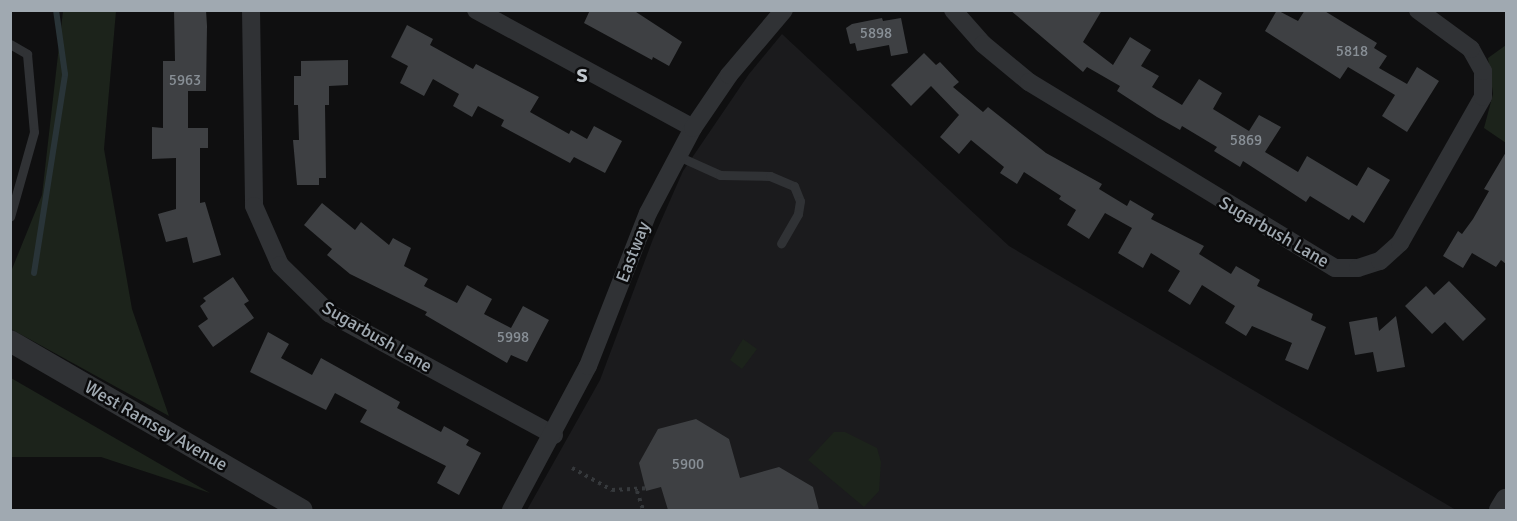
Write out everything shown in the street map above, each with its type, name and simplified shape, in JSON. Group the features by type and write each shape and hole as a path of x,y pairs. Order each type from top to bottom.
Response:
{"street":[{"name":"Sugarbush Lane","path":"251,10 254,206 280,265 329,313 554,435"},
{"path":"476,10 693,128"},
{"name":"Eastway","path":"511,510 554,435 588,366 648,213 693,128 729,75 784,10"},
{"name":"Sugarbush Lane","path":"953,10 983,44 1029,81 1335,268 1358,268 1380,261 1400,243 1483,97 1483,71 1472,49 1418,10"},
{"name":"West Ramsey Avenue","path":"10,341 301,510"},
{"path":"1500,510 1506,500"}],"lane":[{"path":"10,44 27,54 34,132 10,217"},
{"path":"678,156 720,175 770,176 794,186 800,201 798,214 782,244"}],"path":[{"path":"572,468 612,490 637,491 646,488"},
{"path":"637,491 643,510"}],"shaded area":[{"path":"63,11 116,11 104,149 132,309 169,416 11,329 10,274 42,195"},
{"path":"782,34 1009,246 1456,510 527,510 600,380 653,239 683,171 749,74"},
{"path":"1506,45 1506,143 1484,128 1493,94 1488,58"},
{"path":"743,339 757,349 742,369 730,360"},
{"path":"11,378 210,493 101,457 11,457"},
{"path":"834,432 845,432 877,448 881,462 879,491 864,507 808,460"}],"building":[{"path":"174,10 206,10 206,91 188,91 188,128 208,128 208,148 200,148 200,203 205,202 221,255 193,263 187,237 166,242 158,214 176,209 176,158 152,159 152,127 163,128 163,61 175,61"},
{"path":"590,10 633,10 682,42 669,66 653,57 652,60 584,23"},
{"path":"1010,10 1102,10 1083,42 1113,65 1130,37 1151,50 1141,66 1159,76 1152,87 1182,105 1199,79 1222,93 1213,109 1249,131 1259,115 1281,127 1265,152 1298,172 1307,156 1357,186 1368,167 1390,180 1364,223 1352,215 1349,220 1310,196 1306,202 1243,161 1240,167 1214,151 1217,147 1182,126 1180,130 1157,117 1117,91 1120,86 1087,67 1083,72"},
{"path":"1277,10 1298,21 1305,10 1323,10 1377,43 1374,48 1387,56 1379,68 1407,84 1417,67 1439,81 1407,132 1382,116 1395,95 1348,67 1340,79 1265,31"},
{"path":"882,18 883,21 901,18 908,53 891,56 889,45 857,51 855,43 850,44 846,28 852,24"},
{"path":"407,25 433,39 430,45 473,69 476,64 539,97 530,112 569,134 571,130 587,139 594,126 622,141 605,173 574,157 570,163 501,126 504,120 478,106 472,117 453,106 459,94 433,79 424,96 400,83 408,66 391,57"},
{"path":"924,53 936,65 940,62 959,82 953,87 983,112 988,107 1046,153 1102,184 1099,189 1127,206 1130,200 1154,214 1151,219 1204,246 1199,254 1231,274 1236,266 1260,280 1257,286 1313,314 1311,320 1326,327 1308,370 1285,360 1292,343 1252,326 1246,336 1225,323 1235,306 1202,285 1190,305 1168,291 1180,271 1151,253 1143,268 1118,253 1132,228 1105,213 1089,239 1067,225 1076,210 1059,199 1061,196 1024,172 1017,184 1000,173 1004,167 971,140 959,154 940,137 959,115 931,86 911,106 891,85"},
{"path":"348,60 348,85 329,86 329,105 325,105 326,178 319,178 319,185 297,185 293,140 299,140 298,105 294,105 294,76 301,76 301,61"},
{"path":"1506,152 1506,264 1501,260 1496,267 1472,253 1463,268 1443,256 1458,231 1462,234 1473,219 1489,191 1484,189"},
{"path":"322,203 355,230 361,222 389,245 393,238 411,248 404,266 428,279 424,286 457,303 467,285 492,299 484,314 511,328 523,306 549,320 527,362 511,355 507,363 425,315 427,312 350,274 327,255 332,249 304,225"},
{"path":"233,277 249,301 244,304 254,318 213,347 198,326 208,319 200,306 206,301 203,298"},
{"path":"1449,281 1486,319 1463,341 1445,322 1432,334 1405,306 1426,286 1434,295"},
{"path":"1396,316 1405,367 1377,372 1373,352 1355,355 1349,322 1377,317 1379,331"},
{"path":"268,332 289,344 281,358 312,375 321,358 400,402 397,408 441,432 444,426 469,440 466,445 481,453 459,495 437,483 446,466 360,422 367,410 335,393 326,410 250,372"},
{"path":"696,419 729,439 740,478 779,467 813,487 819,510 668,510 661,487 646,491 639,463 658,429"}],"waterway":[{"path":"34,273 65,74 56,10"}],"district":[{"name":"S","path":"582,75"}]}
